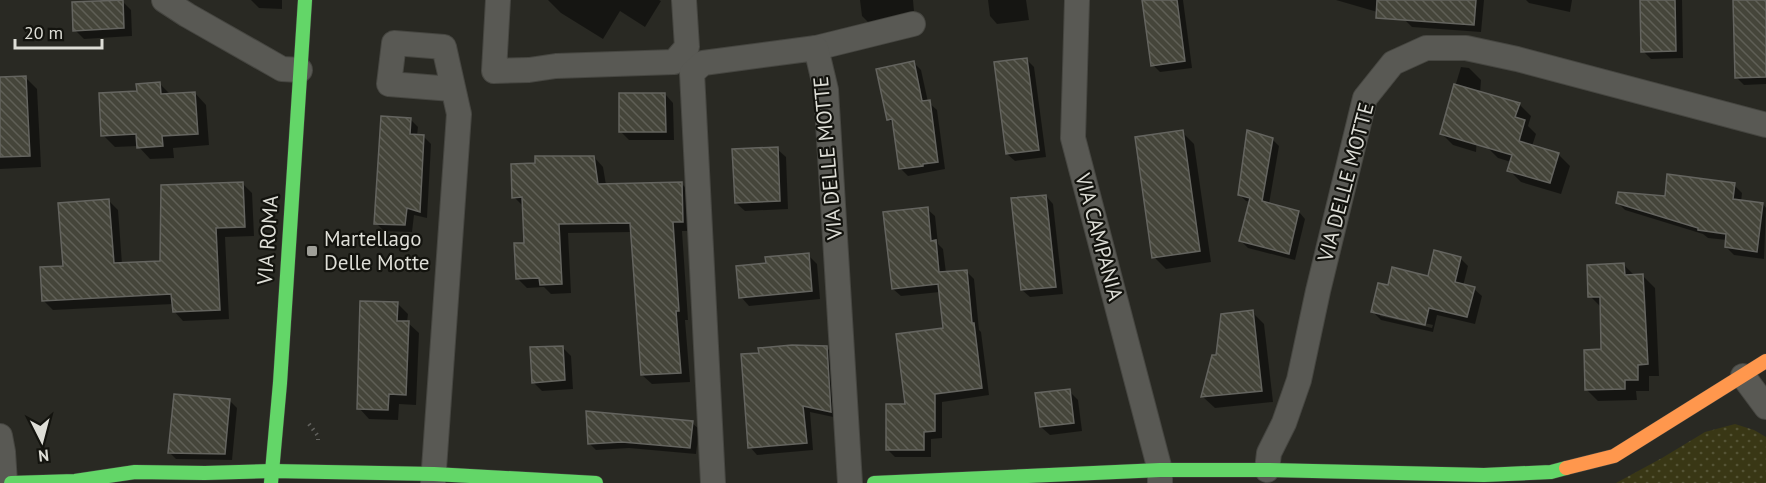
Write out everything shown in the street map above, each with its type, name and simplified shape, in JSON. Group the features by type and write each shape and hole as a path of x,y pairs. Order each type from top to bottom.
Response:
{"street":[{"path":"164,0 282,69 300,70"},
{"name":"VIA ROMA","path":"272,477 305,0"},
{"path":"498,0 494,71 529,70 556,66 674,62 687,47 684,0"},
{"name":"VIA CAMPANIA","path":"1077,0 1074,138 1160,476"},
{"path":"816,48 913,24"},
{"name":"VIA DELLE MOTTE","path":"712,483 692,73 703,63 816,48 826,90 850,483"},
{"name":"VIA DELLE MOTTE","path":"1267,470 1269,453 1284,423 1299,380 1365,98 1393,63 1426,48 1466,48 1517,59 1766,125"},
{"path":"433,478 459,114 452,89"},
{"path":"874,483 1160,476 1267,470 1399,478 1539,473 1584,465 1614,456 1766,361"},
{"path":"1743,376 1766,407"},
{"path":"0,436 6,483"},
{"path":"11,483 79,482 135,472 596,483"}],"shaded area":[{"path":"1735,424 1754,430 1766,437 1766,483 1616,483 1705,432"}],"building":[{"path":"123,0 124,28 73,31 72,2"},
{"path":"1142,0 1177,0 1185,61 1151,66"},
{"path":"1377,0 1476,0 1474,25 1376,18"},
{"path":"1640,0 1675,0 1676,51 1641,52"},
{"path":"1733,0 1766,0 1766,77 1735,78"},
{"path":"1027,58 1039,150 1006,154 994,62"},
{"path":"914,61 922,101 930,100 938,162 899,169 892,119 887,120 876,69"},
{"path":"26,76 30,156 0,157 0,77"},
{"path":"160,82 161,94 195,92 198,134 162,136 163,146 137,148 136,134 101,136 99,93 137,91 136,84"},
{"path":"1454,84 1520,103 1515,117 1525,120 1519,141 1559,153 1550,183 1507,171 1512,155 1440,134"},
{"path":"619,93 665,93 666,132 619,132"},
{"path":"381,116 411,118 410,134 424,135 420,212 407,208 405,225 374,224"},
{"path":"1183,130 1200,251 1152,258 1135,137"},
{"path":"1247,130 1273,138 1262,201 1299,211 1289,254 1239,241 1250,198 1238,195"},
{"path":"778,147 780,201 735,203 732,149"},
{"path":"535,156 594,156 598,184 682,182 683,222 673,222 681,373 641,375 630,223 559,224 562,284 540,285 539,278 516,279 514,243 524,243 522,197 512,198 511,164 535,163"},
{"path":"1667,174 1735,183 1733,199 1763,203 1757,252 1725,247 1726,234 1698,230 1698,228 1616,203 1618,192 1665,196"},
{"path":"243,182 245,227 216,228 220,310 173,312 171,294 42,301 40,267 63,266 58,203 109,199 114,263 160,261 161,185"},
{"path":"1046,195 1056,287 1021,290 1011,198"},
{"path":"928,207 931,241 936,240 939,272 967,270 982,388 935,394 935,431 924,432 924,450 886,450 886,404 905,404 896,334 943,328 938,284 892,289 883,212"},
{"path":"1434,250 1461,257 1455,282 1475,287 1467,317 1429,308 1425,325 1371,312 1378,283 1388,285 1392,267 1428,276"},
{"path":"809,253 812,291 739,298 736,266 766,263 765,257"},
{"path":"1624,263 1625,275 1643,274 1648,364 1638,365 1638,380 1625,380 1625,389 1585,390 1584,350 1601,349 1600,297 1588,297 1587,265"},
{"path":"360,301 398,302 397,321 409,321 406,395 389,394 388,410 357,409"},
{"path":"1253,310 1262,391 1201,397 1212,355 1216,355 1221,314"},
{"path":"792,345 827,346 831,412 803,406 807,443 748,448 741,354 759,353 758,348"},
{"path":"563,346 565,380 532,383 530,347"},
{"path":"1070,389 1074,423 1040,427 1035,393"},
{"path":"174,394 230,399 225,454 168,453"},
{"path":"586,411 693,421 690,448 622,442 588,444"}],"traffic: fast":[{"path":"271,483 280,383 305,0"},
{"path":"874,483 1160,470 1484,475 1551,472 1566,468"},
{"path":"11,483 75,481 135,472 272,471 434,474 596,483"}],"traffic: slow":[{"path":"1566,468 1614,456 1766,361"}],"place":[{"name":"Martellago Delle Motte","path":"312,251"}]}
